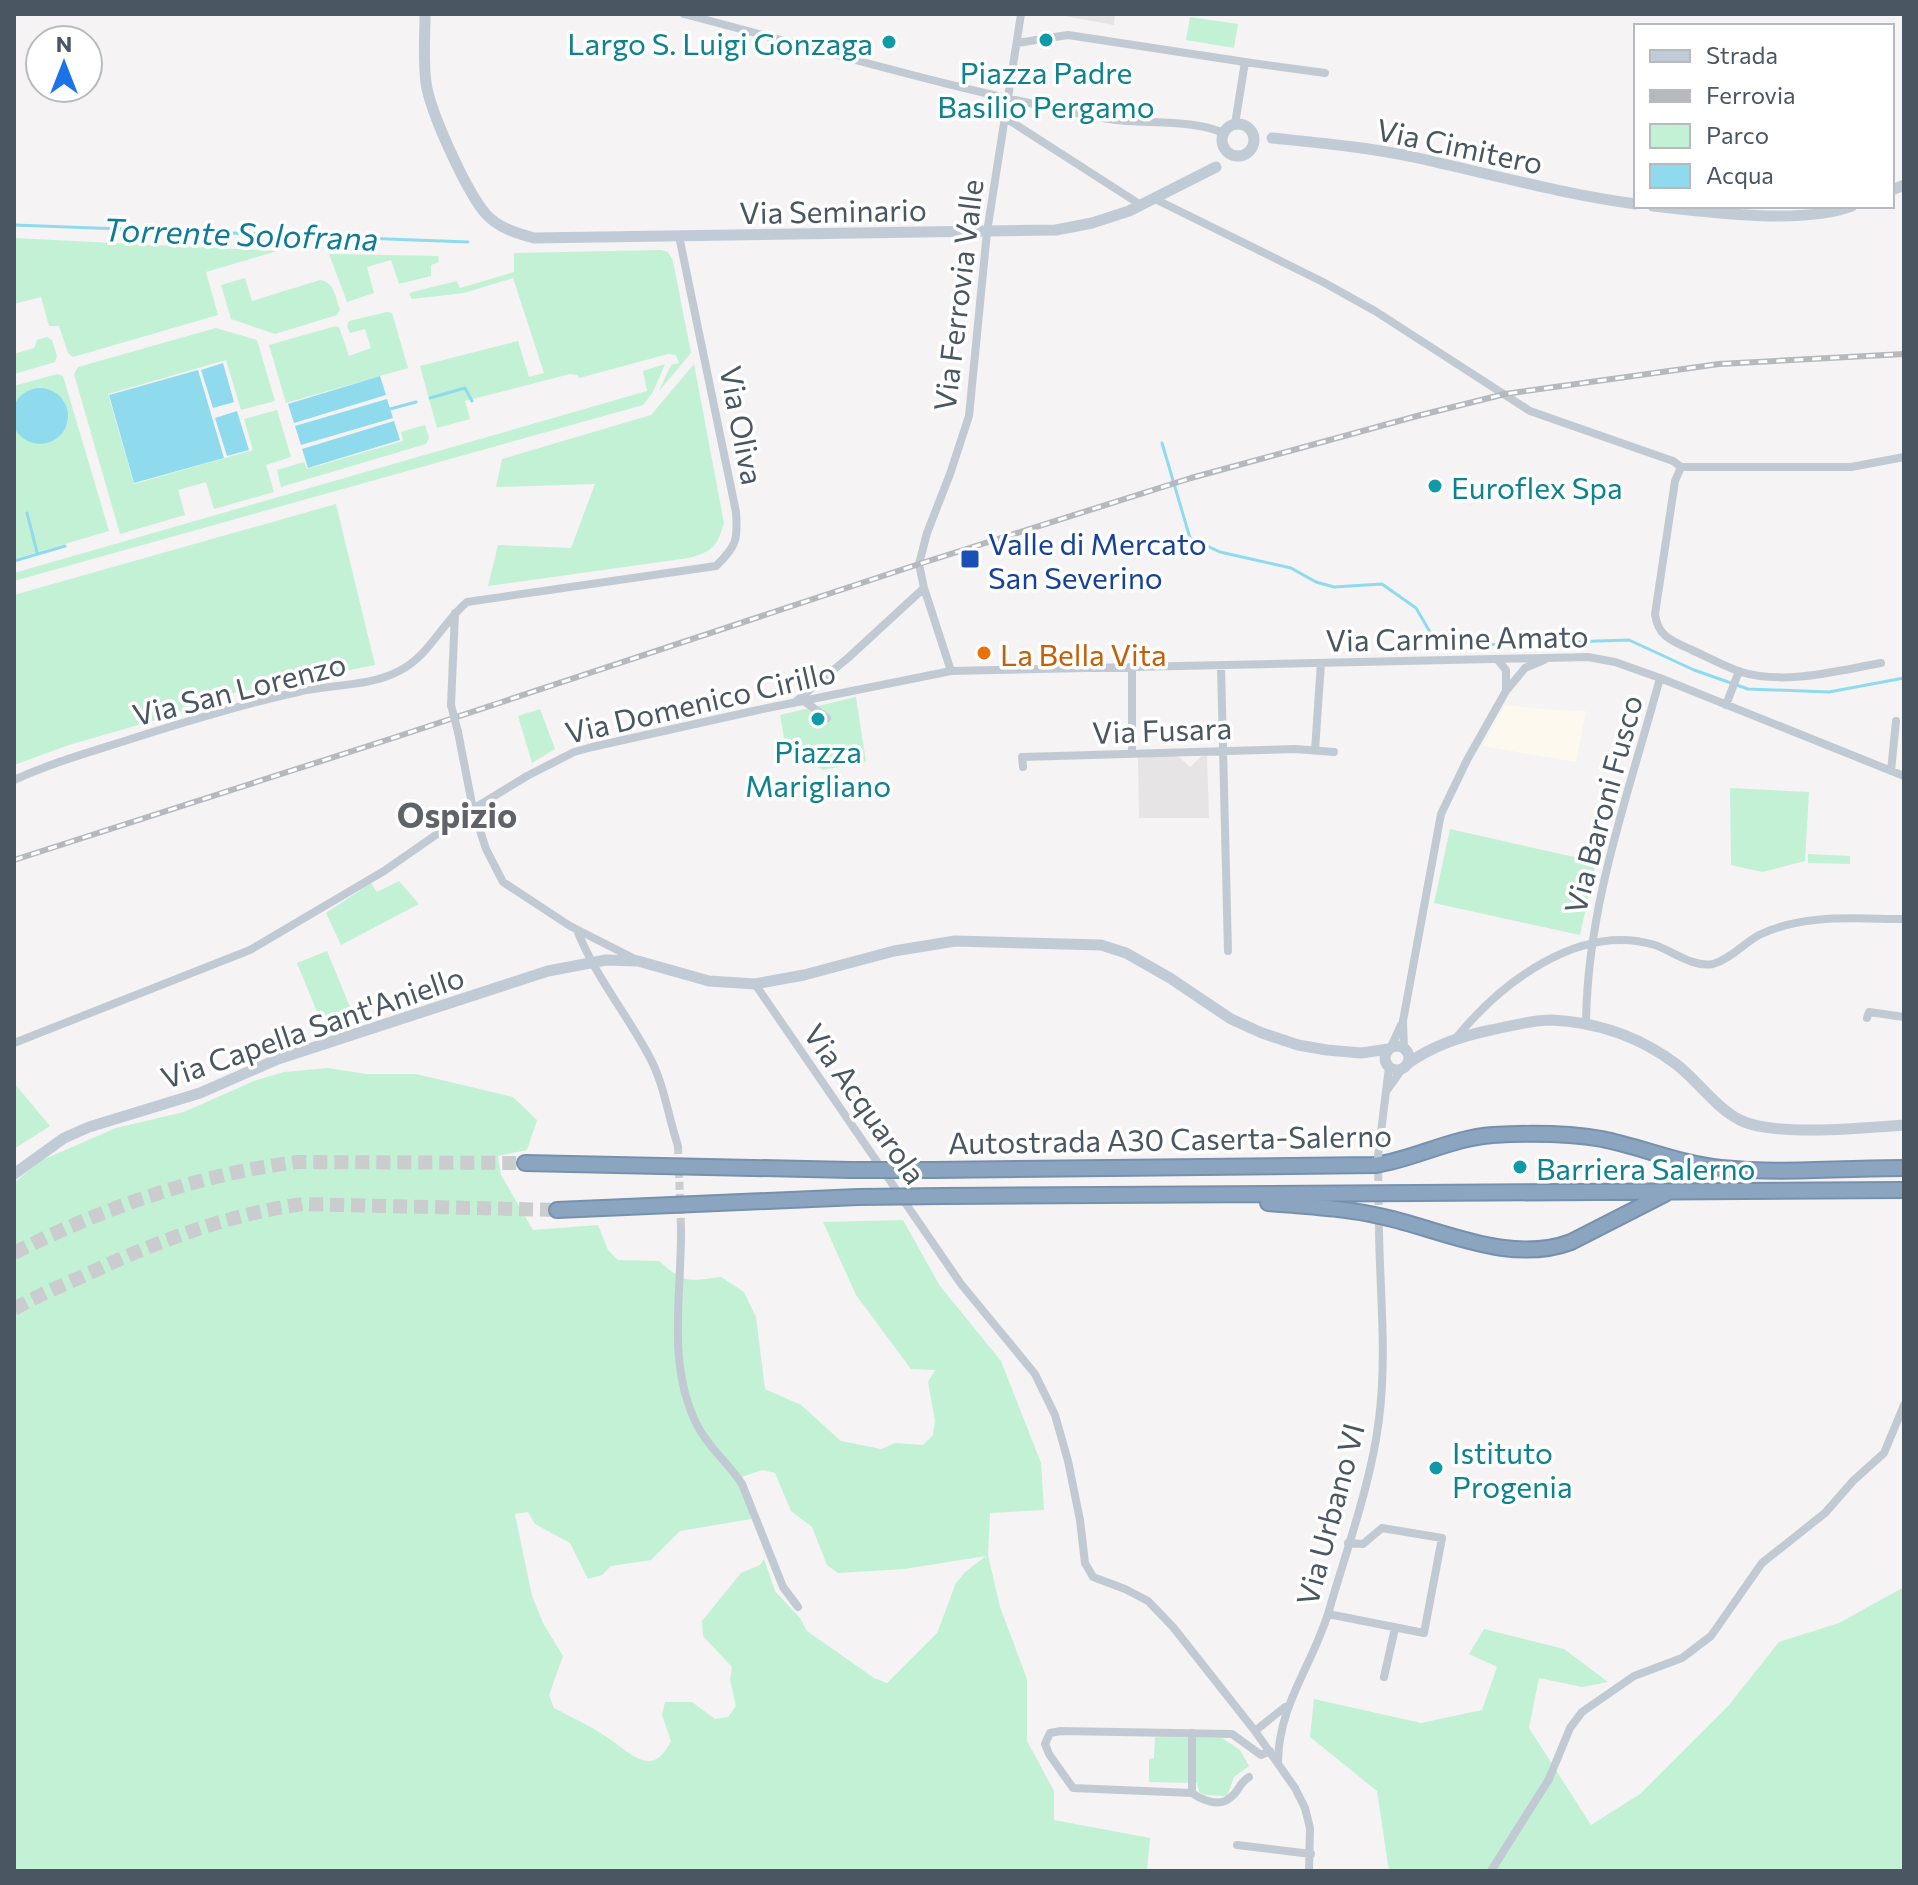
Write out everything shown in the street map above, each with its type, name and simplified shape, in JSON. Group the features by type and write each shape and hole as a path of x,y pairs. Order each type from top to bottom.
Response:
{"highway":[{"name":"Autostrada A30 Caserta-Salerno","path":"525,1163 851,1170 1375,1165 1419,1155 1470,1138 1562,1135 1601,1139 1675,1160 1721,1168 1904,1168"},
{"name":"Autostrada A30 Caserta-Salerno","path":"557,1210 858,1197 1904,1190"},
{"path":"1180,1195 1359,1212 1488,1244 1535,1250 1571,1242 1670,1192"}],"main road":[{"path":"425,14 427,87 460,168 486,214 501,226 534,238 679,236"},
{"path":"1216,167 1223,147 1223,133 1235,124"},
{"name":"Via Cimitero","path":"1235,124 1245,125 1252,132 1272,138 1342,145 1411,157 1634,204"},
{"path":"1252,132 1252,146"},
{"name":"Via Cimitero","path":"987,232 1056,230 1092,223 1141,205 1272,138"},
{"path":"1223,147 1229,154 1239,156"},
{"path":"1669,208 1800,216 1842,208"},
{"name":"Via Seminario","path":"679,236 987,232"},
{"path":"638,961 709,981 755,984 804,975 894,951 955,941 1101,945 1126,953 1231,1019 1262,1033 1298,1045 1361,1053 1397,1048 1420,1055"},
{"name":"Via Capella Sant'Aniello","path":"14,1174 64,1138 89,1127 200,1093 278,1059 548,971 590,963 638,961"},
{"path":"1361,1053 1387,1065 1404,1067 1420,1055 1456,1038 1531,1022 1550,1020 1586,1024 1637,1039 1675,1063 1740,1120 1760,1127 1854,1129 1904,1125"},
{"path":"1387,1065 1385,1056 1397,1048"},
{"path":"1397,1048 1409,1057 1404,1067"}],"street":[{"path":"684,14 1105,119 1183,125 1216,129 1223,133"},
{"name":"Via Ferrovia Valle","path":"951,671 919,564 969,416 987,232 1021,14"},
{"path":"1017,43 1068,35 1325,73"},
{"path":"1235,124 1245,62"},
{"path":"1004,117 1141,205"},
{"path":"1153,198 1375,311 1530,411 1673,461 1681,467 1851,467 1904,457"},
{"name":"Via Oliva","path":"455,612 467,602 484,598 716,566 738,539 736,512 679,236"},
{"path":"1681,467 1675,481 1655,614 1657,629 1667,639 1738,674 1768,677 1812,675 1881,663"},
{"path":"793,704 924,588"},
{"path":"455,612 451,705 473,809 490,860 503,882 577,929 638,961"},
{"name":"Via San Lorenzo","path":"14,780 45,766 183,723 300,691 380,679 401,671 425,652 455,612"},
{"name":"Via Carmine Amato","path":"1132,668 1588,657 1615,662 1660,678 1904,776"},
{"path":"1397,1048 1441,814 1506,691 1525,668 1550,658"},
{"path":"1497,659 1506,670 1506,691"},
{"path":"1506,670 1517,659 1525,668"},
{"path":"1315,750 1321,663"},
{"path":"1221,666 1228,951"},
{"path":"1132,668 1132,754"},
{"name":"Via Domenico Cirillo","path":"14,1043 250,950 384,871 527,776 574,752 951,671 1132,668"},
{"path":"1726,705 1738,674"},
{"name":"Via Baroni Fusco","path":"1586,1024 1599,896 1660,678"},
{"path":"804,701 827,718"},
{"path":"1891,771 1896,721"},
{"name":"Via Fusara","path":"1023,767 1022,757 1224,750 1334,752"},
{"path":"1592,943 1616,939 1638,942 1655,945 1692,961 1711,964 1758,935 1801,921 1904,919"},
{"path":"577,929 590,963 650,1056 678,1146"},
{"name":"Via Baroni Fusco","path":"1456,1038 1503,991 1561,954 1592,943"},
{"name":"Via Acquarola","path":"755,984 961,1284 1035,1374 1055,1415 1080,1520 1085,1563 1093,1577 1148,1601 1173,1627 1255,1731"},
{"path":"1867,1018 1869,1012 1904,1017"},
{"path":"1378,1156 1388,1089 1387,1065"},
{"path":"1388,1089 1404,1067"},
{"path":"681,1227 678,1344 682,1387 696,1424 713,1452 735,1472 742,1484 783,1587 798,1607"},
{"name":"Via Urbano VI","path":"1278,1761 1278,1743 1287,1705 1328,1614 1376,1441 1382,1360 1379,1231"},
{"path":"1491,1871 1549,1779 1570,1728 1582,1712 1634,1676 1682,1658 1711,1636 1762,1563 1825,1513 1853,1481 1884,1453 1904,1405"},
{"path":"1328,1614 1424,1633 1442,1538 1382,1528 1363,1544 1348,1543"},
{"path":"1384,1677 1395,1628"},
{"name":"Via Urbano VI","path":"1255,1731 1287,1705"},
{"path":"1249,1777 1240,1782 1233,1796 1226,1801 1203,1800 1192,1793 1073,1788 1045,1744 1050,1733 1061,1731 1232,1734 1261,1755 1270,1751"},
{"path":"1255,1731 1278,1761 1305,1808 1310,1828 1309,1871"},
{"path":"1192,1733 1192,1793"},
{"path":"1237,1845 1311,1854"}],"shaded area":[{"path":"1053,14 1115,14 1114,25"},
{"path":"1505,705 1586,711 1576,762 1483,746"},
{"path":"1177,755 1190,767 1207,755 1209,818 1139,818 1138,756"}],"green space":[{"path":"1190,17 1238,24 1234,48 1186,40"},
{"path":"14,238 277,251 206,272 218,315 73,357 68,353 59,326 49,326 41,297 14,304"},
{"path":"668,252 673,261 691,353 659,391 671,365 679,363 676,355 668,354 579,378 570,374 465,401 470,419 437,428 420,366 518,341 529,377 544,373 513,278 464,293 412,299 409,294 457,281 460,288 514,272 514,253"},
{"path":"329,254 438,256 439,262 431,265 431,276 399,284 391,260 367,267 374,293 347,302"},
{"path":"245,278 252,301 325,281 334,291 340,310 337,315 275,334 231,319 221,285"},
{"path":"392,313 408,368 286,403 269,345 336,326 349,356 371,348 365,329 350,333 347,326 349,321"},
{"path":"216,328 257,340 275,401 241,410 226,360 108,394 134,484 253,450 244,419 277,410 291,457 266,465 274,492 214,509 206,482 178,490 185,515 120,534 74,374 78,367"},
{"path":"47,337 52,340 57,356 55,362 14,374 14,354 34,348 37,340"},
{"path":"665,364 653,392 643,405 14,581 14,573 647,391 643,371"},
{"path":"694,364 724,523 713,547 689,558 488,586 498,545 571,548 595,484 496,487 502,459 651,415"},
{"path":"57,374 63,376 109,531 14,559 14,386"},
{"path":"425,425 429,438 426,444 281,487 277,470 304,462 307,469 403,441 401,432"},
{"path":"336,504 375,665 233,693 14,765 14,595"},
{"path":"856,697 866,762 823,770 786,749 780,715"},
{"path":"540,709 555,749 532,763 518,716"},
{"path":"1730,788 1809,792 1805,861 1762,872 1731,865"},
{"path":"1450,829 1596,862 1580,935 1434,903"},
{"path":"1808,854 1850,856 1850,864 1808,863"},
{"path":"399,881 419,904 341,945 326,913 371,883 377,892"},
{"path":"327,951 350,1007 320,1019 297,963"},
{"path":"328,1068 366,1074 416,1074 513,1097 537,1120 527,1150 498,1156 501,1175 533,1230 598,1225 608,1250 618,1260 659,1261 687,1279 721,1277 744,1292 756,1317 765,1389 801,1405 841,1441 881,1449 895,1443 923,1445 933,1435 935,1421 928,1382 935,1370 911,1369 856,1295 823,1222 903,1220 940,1286 1001,1361 1041,1463 1044,1510 990,1513 988,1555 1000,1607 1027,1679 1027,1741 1054,1791 1054,1820 1150,1838 1147,1871 14,1871 14,1183 40,1161 116,1128 184,1112 254,1081 284,1072","holes":["763,1470 775,1473 791,1511 812,1527 827,1565 838,1573 904,1569 986,1556 956,1583 937,1633 887,1683 874,1678 807,1631 800,1618 775,1591 764,1559 760,1565 741,1573 702,1621 703,1636 732,1667 730,1680 736,1706 728,1717 715,1719 692,1702 665,1702 662,1715 671,1741 664,1753 648,1761 631,1755 599,1732 554,1708 549,1695 563,1656 543,1623 532,1596 515,1514 528,1512 535,1524 570,1543 588,1579 602,1575 611,1566 651,1560 680,1531 751,1519 747,1492 738,1478"]},
{"path":"14,1083 50,1126 14,1149"},
{"path":"1904,1587 1904,1871 1389,1871 1377,1791 1310,1737 1314,1699 1421,1723 1482,1710 1497,1667 1469,1654 1484,1629 1564,1649 1608,1682 1582,1687 1539,1678 1529,1728 1591,1825 1640,1794 1729,1705 1779,1642 1839,1623"},
{"path":"1155,1737 1222,1738 1240,1750 1249,1766 1234,1777 1227,1796 1205,1795 1199,1792 1197,1783 1149,1782 1149,1759 1154,1758"}],"water":[{"path":"223,363 234,402 213,408 201,370"},
{"path":"198,370 224,458 134,483 109,395"},
{"path":"380,376 386,395 294,423 288,404"},
{"path":"40,388 60,396 68,416 60,436 40,444 20,436 12,416 20,396"},
{"path":"387,399 393,418 301,445 295,426"},
{"path":"237,411 249,450 227,456 215,418"},
{"path":"394,421 400,440 308,468 302,449"}],"waterway":[{"name":"Torrente Solofrana","path":"14,225 468,242"},
{"path":"430,398 465,388 472,401"},
{"path":"390,409 416,402"},
{"name":"Torrente Solofrana","path":"1162,443 1190,538 1220,552 1291,568 1316,582 1334,587 1382,584 1416,608 1430,632 1442,639 1477,645 1629,640 1694,670 1748,689 1829,692 1904,678"},
{"path":"27,513 37,552"},
{"path":"14,561 65,546"}],"tunnel":[{"path":"678,1146 681,1227"},
{"path":"1378,1161 1379,1231"},
{"path":"14,1253 82,1221 152,1195 261,1168 298,1162 525,1163"},
{"path":"14,1309 162,1242 217,1223 274,1209 303,1204 557,1210"}],"railway":[{"path":"14,860 919,564 1191,478 1417,416 1505,394 1719,364 1904,354"}],"place":[{"name":"Piazza Padre Basilio Pergamo","path":"1046,40"},
{"name":"Largo S. Luigi Gonzaga","path":"889,42"},
{"name":"Euroflex Spa","path":"1435,486"},
{"name":"Valle di Mercato San Severino","path":"970,559"},
{"name":"La Bella Vita","path":"984,653"},
{"name":"Piazza Marigliano","path":"818,719"},
{"name":"Barriera Salerno","path":"1520,1167"},
{"name":"Istituto Progenia","path":"1436,1468"}],"district":[{"name":"Ospizio","path":"457,814"}]}
